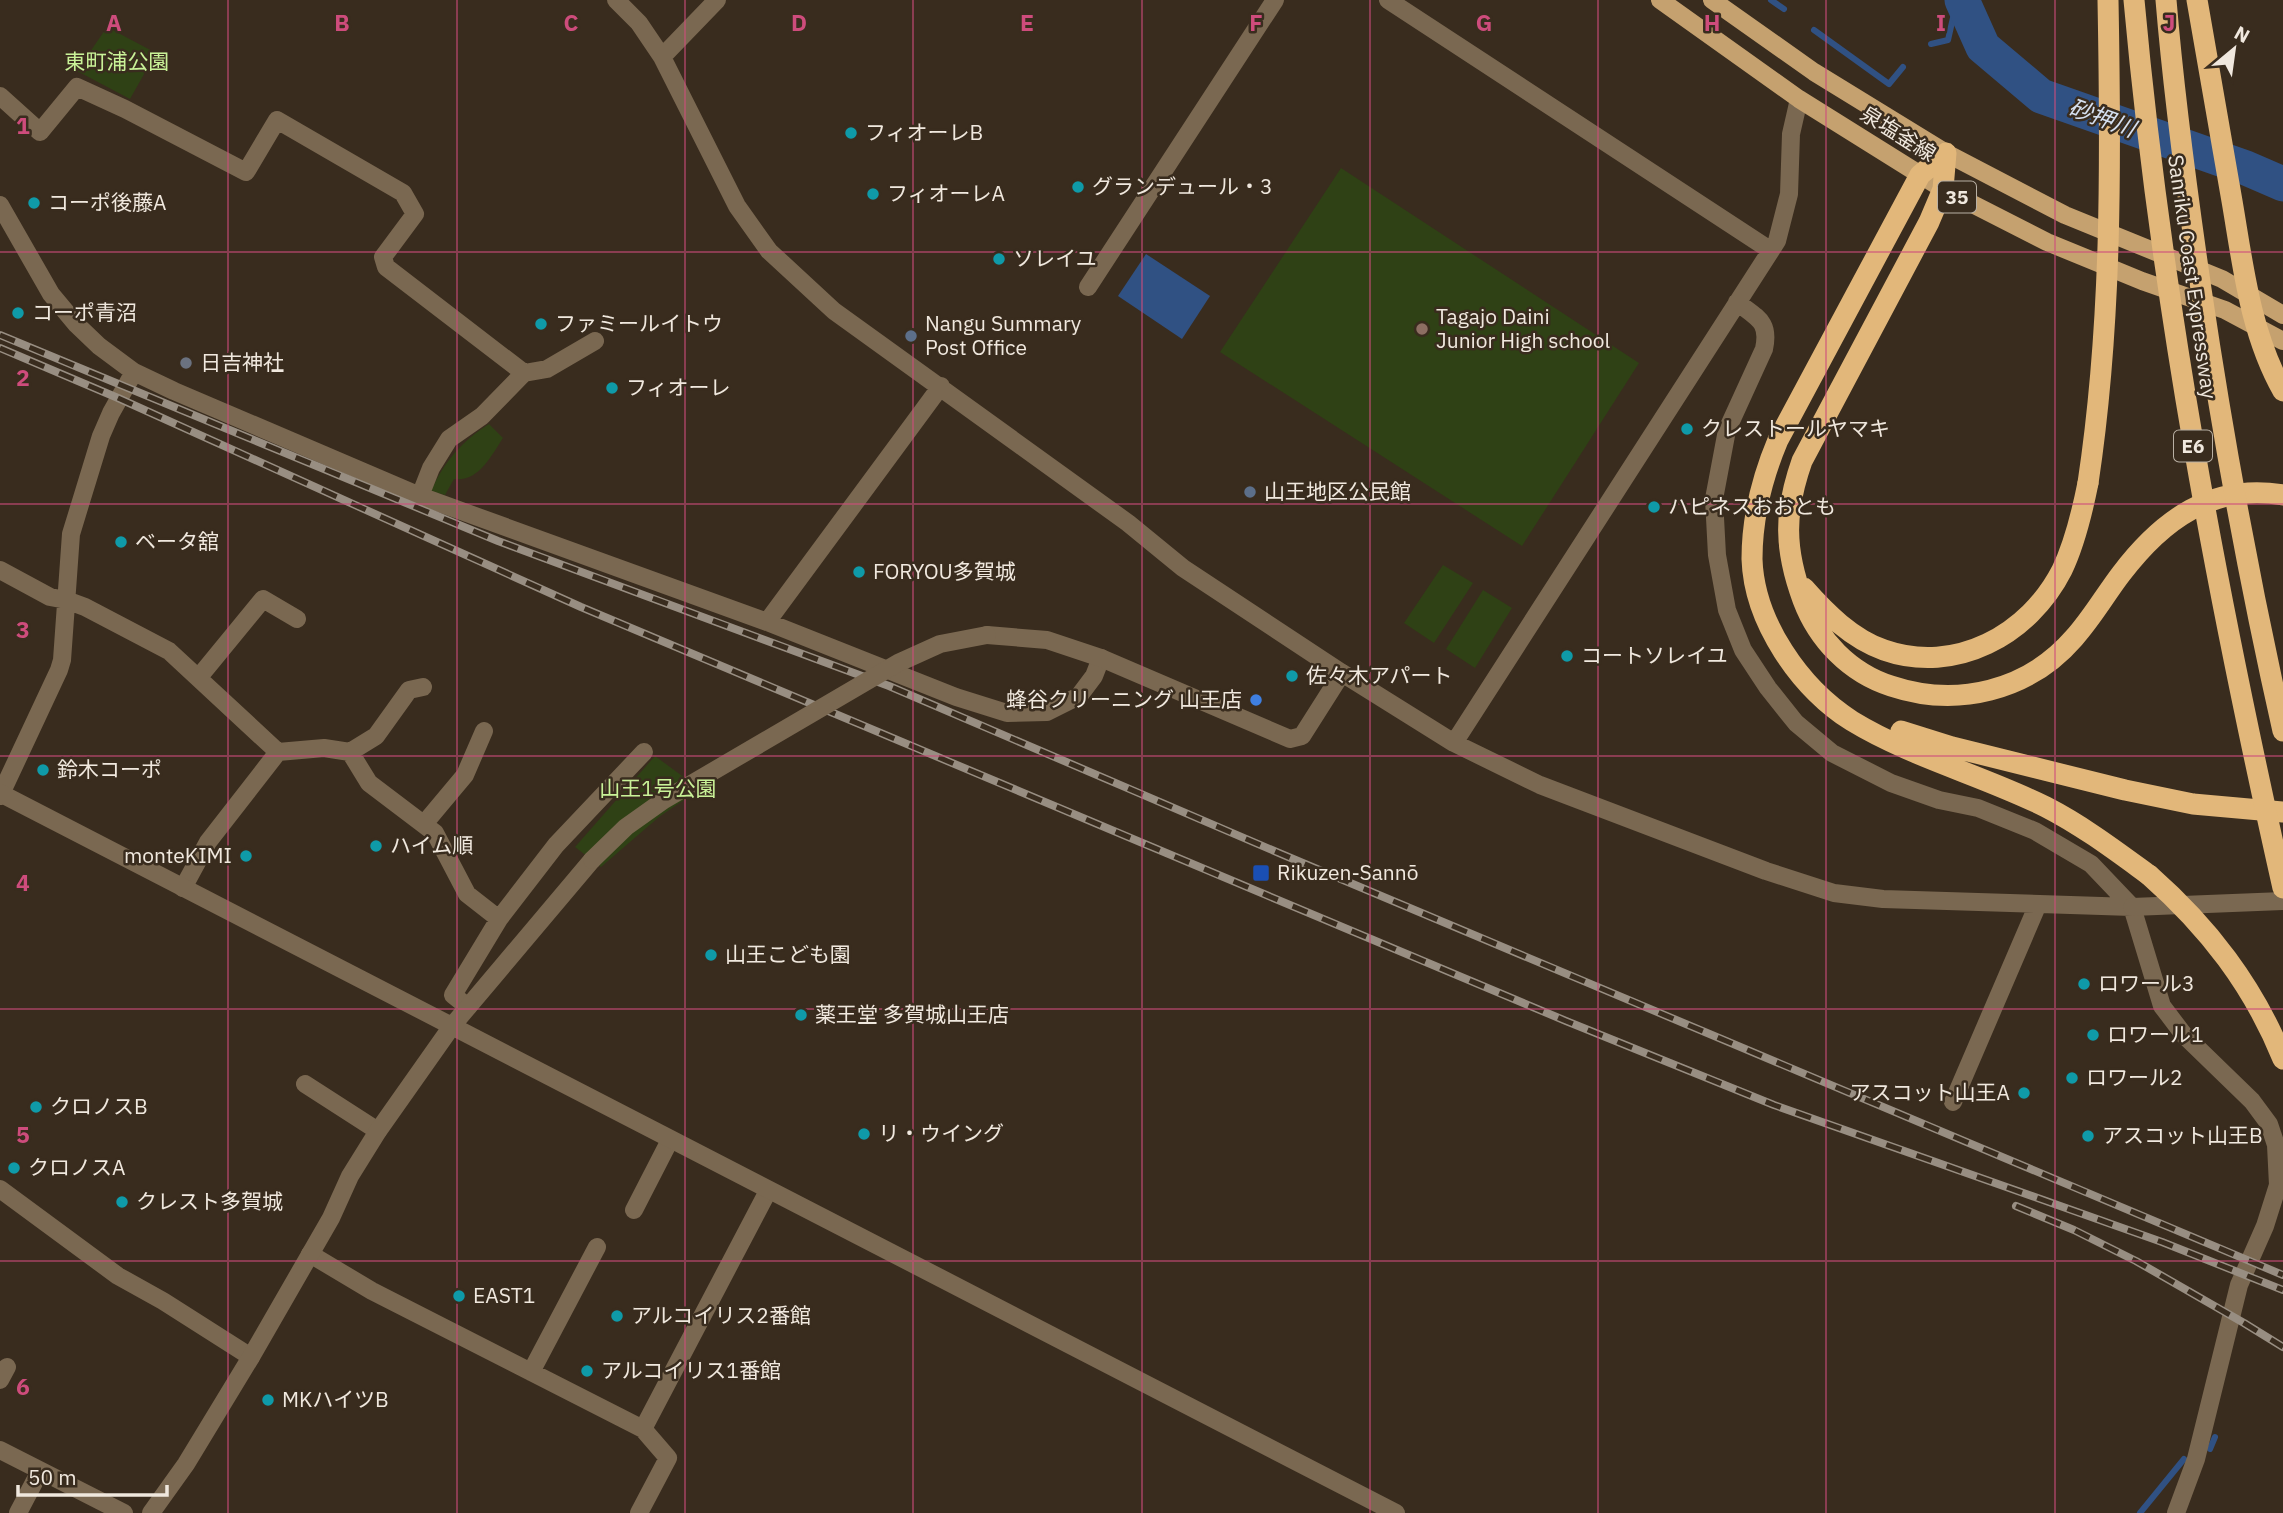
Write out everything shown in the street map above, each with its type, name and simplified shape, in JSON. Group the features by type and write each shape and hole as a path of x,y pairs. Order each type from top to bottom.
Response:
{"highway":[{"path":"1792,569 1804,588 1829,614 1861,638 1881,649 1903,656 1925,658 1969,652 2012,631 2047,594 2062,570 2081,518 2100,388 2108,211 2108,0"},
{"name":"Sanriku Coast Expressway","path":"2134,0 2157,213 2185,403 2217,573 2283,888"},
{"name":"Sanriku Coast Expressway","path":"2166,0 2190,213 2217,391 2244,546 2283,732"},
{"path":"2197,0 2256,326 2270,369 2283,391"},
{"path":"1946,153 1920,175 1778,440 1765,470 1755,521 1752,562 1756,587 1774,634 1800,677 1825,701 1853,722 2048,808 2104,842 2149,875 2182,904 2229,960 2256,1005 2283,1059"},
{"path":"1946,153 1943,189 1929,222 1802,461 1793,486 1787,539 1792,569 1807,612 1821,635 1836,652 1881,683 1909,692 1964,696 1993,691 2022,679 2049,662 2073,639 2140,550 2185,511 2214,499 2240,493 2283,495"},
{"path":"1774,634 1805,675 1825,691 1846,706 1894,729 1952,747 2124,790 2193,804 2283,812"}],"main road":[{"name":"泉塩釜線","path":"1660,0 1800,99 1943,189 2047,242 2142,281 2225,310 2283,341"},
{"name":"泉塩釜線","path":"1712,0 1814,72 1946,153 2065,215 2221,279 2283,315"}],"street":[{"path":"616,0 639,23 662,57 737,206 769,251 834,311 1128,523 1183,568 1454,743 1552,790 1766,872 1834,893 1883,899 2132,907 2283,901"},
{"path":"662,57 717,0"},
{"path":"1088,287 1275,0"},
{"path":"1388,0 1770,250"},
{"path":"0,96 40,132 78,87 125,108 246,172 278,120 403,193 415,214 383,257 386,267 524,373"},
{"path":"1454,743 1777,241 1789,194 1791,134 1800,99"},
{"path":"0,205 51,294 99,346 134,372 420,496 766,622 956,697 1007,713 1047,712 1079,696 1094,676 1101,658"},
{"path":"1737,302 1764,324 1767,334 1764,349 1727,430 1714,499 1717,555 1727,610 1743,650 1796,723 1832,754 1891,783 1939,800 1978,808 2035,831 2091,864 2132,907 2162,1006 2184,1035 2252,1101 2269,1124 2277,1145 2278,1185 2239,1285 2196,1459 2176,1513"},
{"path":"420,496 430,468 449,439 482,416 524,373 547,369 595,341"},
{"path":"134,372 101,436 71,534 62,660 59,670 0,794 1396,1513"},
{"path":"766,622 941,386"},
{"path":"0,570 50,597 85,607 169,651 278,752"},
{"path":"199,677 263,599 297,619"},
{"path":"151,1513 186,1464 251,1357 331,1218 349,1176 452,1026 592,860 626,827 664,800 898,663 940,644 987,635 1046,640 1101,658 1290,738 1302,736 1342,673"},
{"path":"183,888 208,842 278,752 324,748 350,752 376,736 409,690 423,687"},
{"path":"424,824 465,775 484,730"},
{"path":"350,752 369,783 435,833 467,894 499,919"},
{"path":"468,1007 453,995 499,919 556,845 644,752"},
{"path":"1953,1101 2038,904"},
{"path":"305,1084 378,1131"},
{"path":"634,1210 670,1140"},
{"path":"0,1189 118,1276 251,1357"},
{"path":"643,1429 768,1191"},
{"path":"531,1372 597,1247"},
{"path":"310,1254 372,1291 643,1429 668,1458 639,1513"},
{"path":"0,1451 124,1513"},
{"path":"18,1513 40,1471"}],"green space":[{"name":"東町浦公園","path":"107,27 156,53 130,99 77,71"},
{"path":"1341,168 1639,363 1522,546 1220,352"},
{"path":"489,424 503,438 489,460 471,476 454,479 445,495 431,491 455,453"},
{"path":"1443,565 1473,583 1434,643 1404,623"},
{"path":"1483,590 1512,608 1475,668 1446,649"},
{"name":"山王1号公園","path":"655,756 700,789 659,817 601,867 575,847"}],"water":[{"path":"1146,254 1210,296 1182,339 1118,296"}],"waterway":[{"path":"1771,0 1784,9"},
{"path":"1931,44 1948,40 1957,0"},
{"name":"砂押川","path":"1962,0 1983,47 2041,96 2246,168 2283,184"},
{"path":"1814,30 1889,84 1903,67"},
{"path":"2210,1449 2215,1437"},
{"path":"2140,1513 2184,1459"}],"railway":[{"path":"0,335 498,541 889,686 2283,1275"},
{"path":"0,348 118,398 581,607 1566,1021 1774,1105 2162,1242 2283,1290"},
{"path":"2016,1206 2074,1230 2136,1261 2283,1347"}],"place":[{"name":"フィオーレB","path":"851,133"},
{"name":"グランデュール・3","path":"1078,187"},
{"name":"フィオーレA","path":"873,194"},
{"name":"コーポ後藤A","path":"34,203"},
{"name":"ソレイユ","path":"999,259"},
{"name":"コーポ青沼","path":"18,313"},
{"name":"ファミールイトウ","path":"541,324"},
{"name":"Tagajo Daini Junior High school","path":"1422,329"},
{"name":"Nangu Summary Post Office","path":"911,336"},
{"name":"日吉神社","path":"186,363"},
{"name":"フィオーレ","path":"612,388"},
{"name":"クレストールヤマキ","path":"1687,429"},
{"name":"山王地区公民館","path":"1250,492"},
{"name":"ハピネスおおとも","path":"1654,507"},
{"name":"ベータ舘","path":"121,542"},
{"name":"FORYOU多賀城","path":"859,572"},
{"name":"コートソレイユ","path":"1567,656"},
{"name":"佐々木アパート","path":"1292,676"},
{"name":"蜂谷クリーニング 山王店","path":"1256,700"},
{"name":"鈴木コーポ","path":"43,770"},
{"name":"ハイム順","path":"376,846"},
{"name":"monteKIMI","path":"246,856"},
{"name":"Rikuzen-Sannō","path":"1261,873"},
{"name":"山王こども園","path":"711,955"},
{"name":"ロワール3","path":"2084,984"},
{"name":"薬王堂 多賀城山王店","path":"801,1015"},
{"name":"ロワール1","path":"2093,1035"},
{"name":"ロワール2","path":"2072,1078"},
{"name":"アスコット山王A","path":"2024,1093"},
{"name":"クロノスB","path":"36,1107"},
{"name":"リ・ウイング","path":"864,1134"},
{"name":"アスコット山王B","path":"2088,1136"},
{"name":"クロノスA","path":"14,1168"},
{"name":"クレスト多賀城","path":"122,1202"},
{"name":"EAST1","path":"459,1296"},
{"name":"アルコイリス2番館","path":"617,1316"},
{"name":"アルコイリス1番館","path":"587,1371"},
{"name":"MKハイツB","path":"268,1400"}]}
